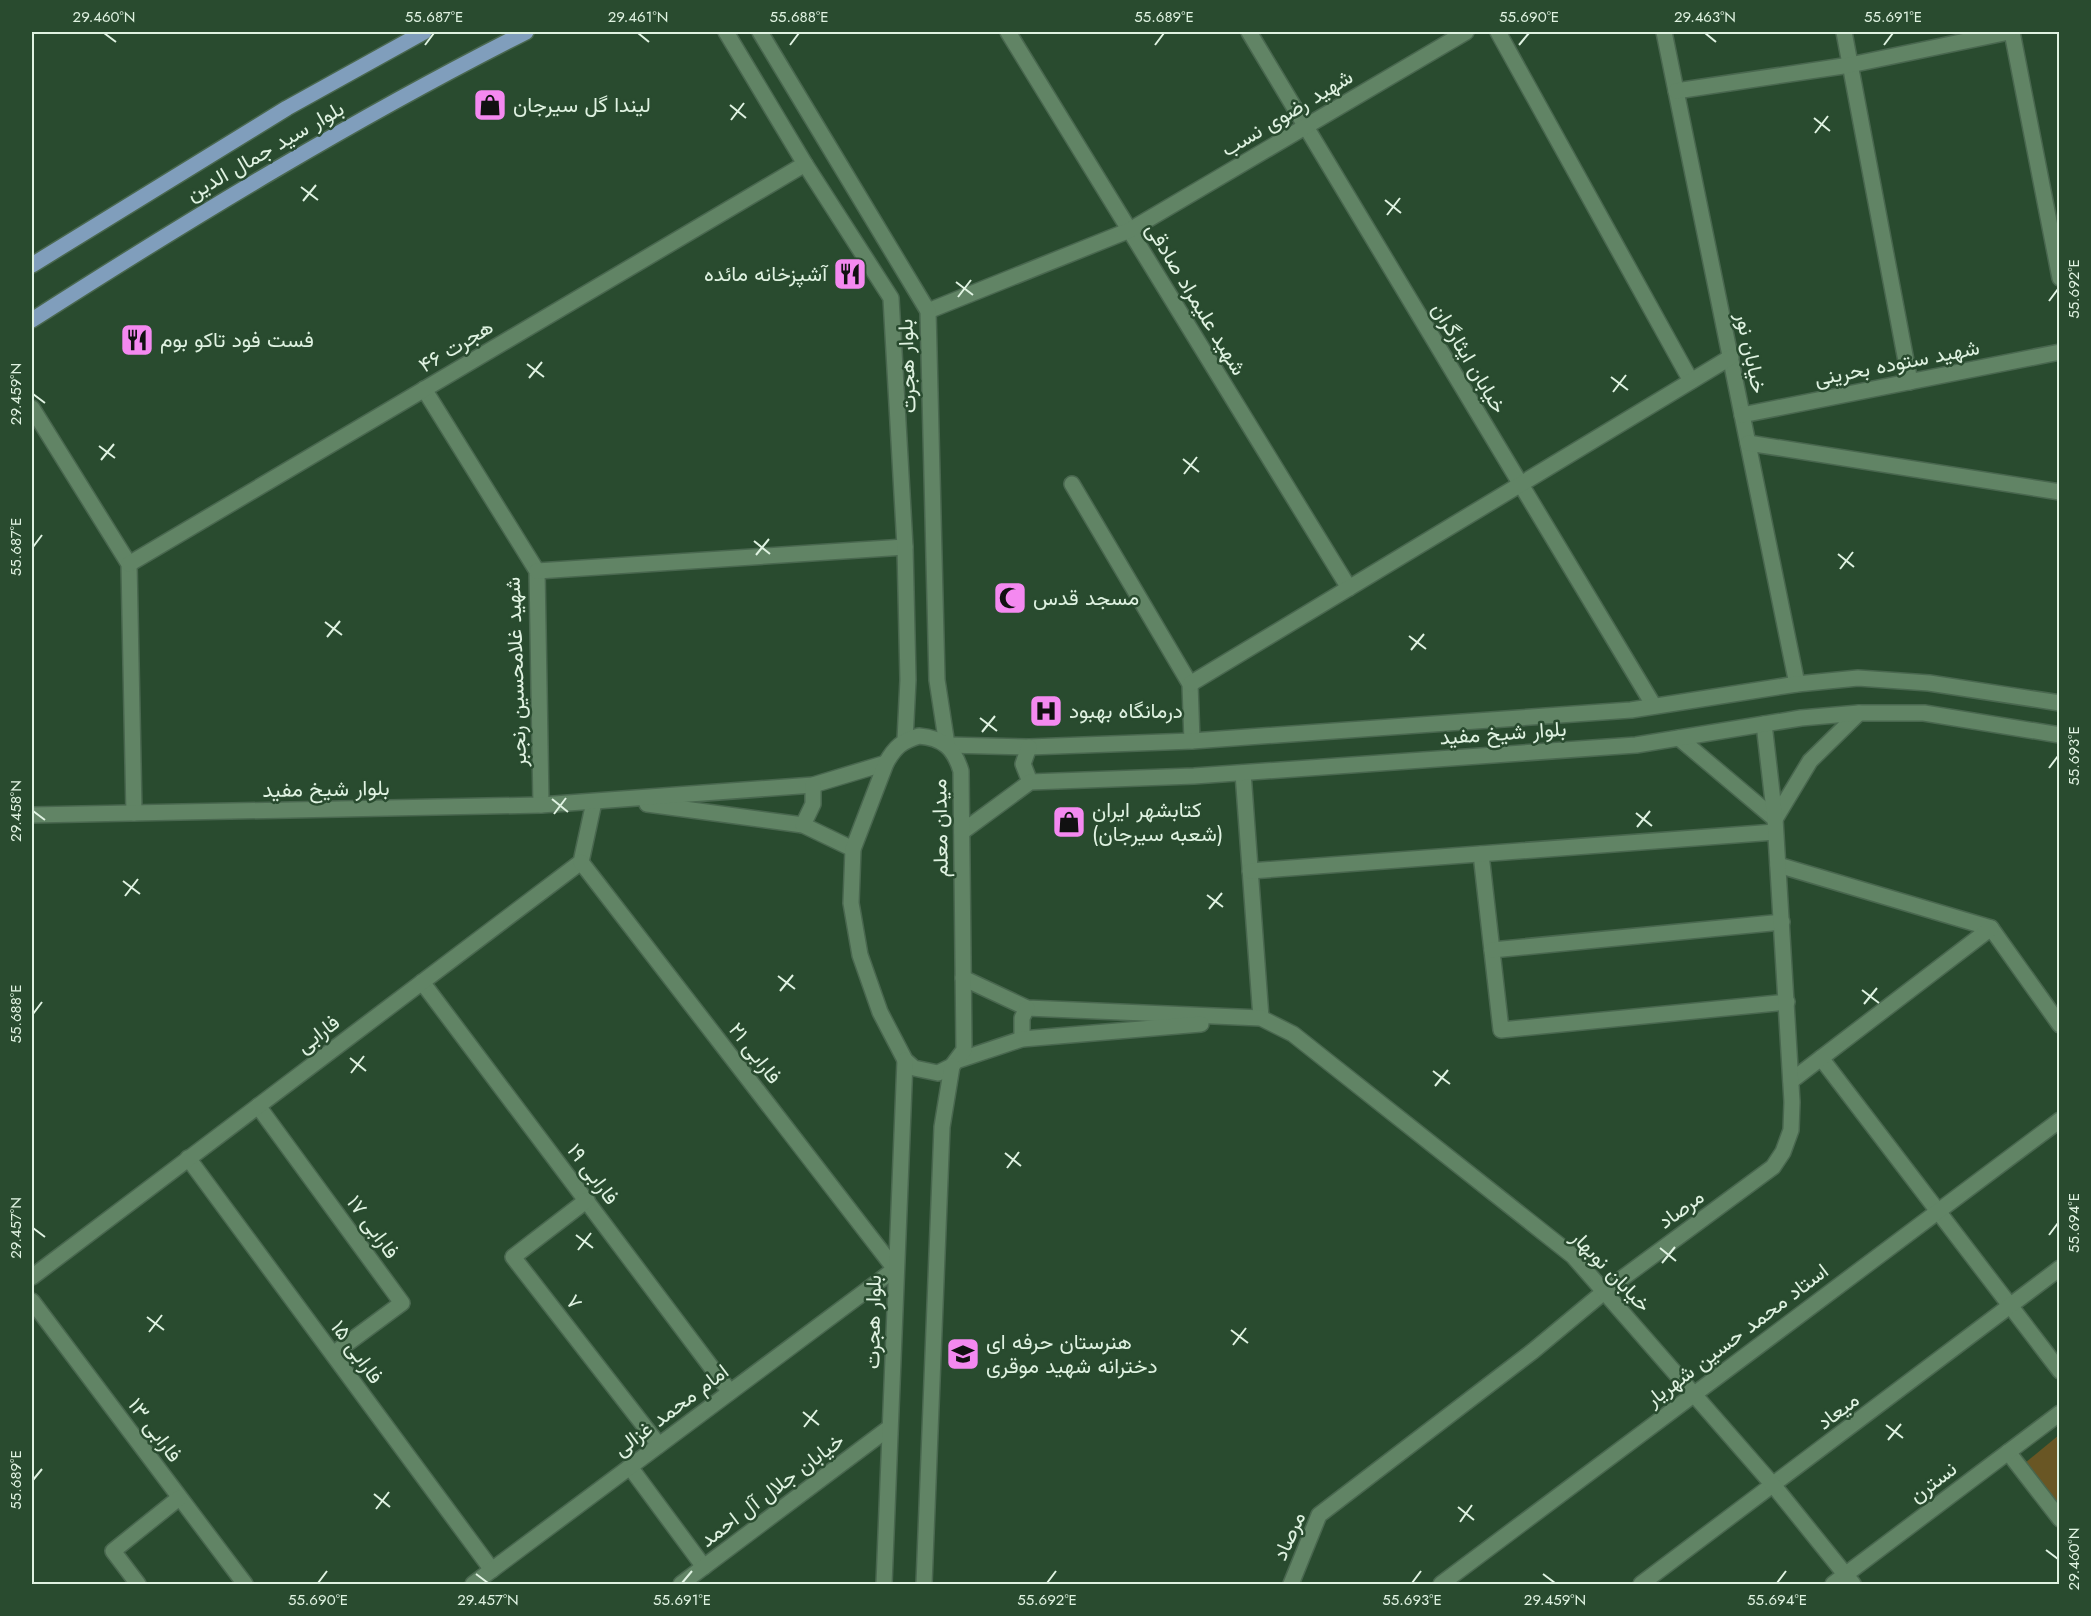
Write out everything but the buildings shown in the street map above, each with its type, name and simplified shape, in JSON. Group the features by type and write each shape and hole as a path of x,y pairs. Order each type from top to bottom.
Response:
{"main road":[{"name":"بلوار سید جمال الدین","path":"32,265 287,108 424,32"},
{"name":"بلوار سید جمال الدین","path":"32,320 181,225 411,90 526,32"}],"street":[{"name":"بلوار هجرت","path":"726,32 805,164 891,298 904,547 908,680 905,740"},
{"name":"بلوار هجرت","path":"760,32 928,311 937,680 947,745"},
{"name":"شهید علیمراد صادقی","path":"1008,32 1349,588"},
{"name":"خیابان ایثارگران","path":"1249,32 1654,706"},
{"name":"شهید رضوی نسب","path":"928,311 1130,231 1466,32"},
{"path":"1498,32 1691,381"},
{"name":"خیابان نور","path":"1664,32 1797,684"},
{"path":"1844,32 1910,382"},
{"path":"1676,92 1850,65 2010,32 2060,278"},
{"name":"هجرت ۴۶","path":"129,564 805,164"},
{"name":"شهید ستوده بحرینی","path":"1742,415 2060,352"},
{"path":"1190,684 1731,357"},
{"name":"شهید غلامحسین رنجبر","path":"424,389 537,571 541,806"},
{"path":"32,408 129,564 134,813"},
{"path":"1748,443 2060,492"},
{"path":"1072,484 1190,684 1192,741"},
{"path":"537,571 904,547"},
{"name":"بلوار شیخ مفید","path":"947,745 1029,747 1192,741 1654,706 1797,684 1858,678 1929,683 2060,704"},
{"path":"1775,826 1810,761 1859,713"},
{"name":"بلوار شیخ مفید","path":"1030,782 1243,773 1636,745 1764,724 1859,713 1924,713 2060,735"},
{"name":"مرصاد","path":"1290,1584 1319,1515 1533,1351 1605,1291 1773,1167 1783,1152 1791,1130 1791,1081 1778,865 1764,724"},
{"path":"947,745 934,738 919,736 905,740 894,750 886,763 852,849 851,903 860,956 880,1012 905,1060 914,1068 938,1073 956,1063 1022,1039 1261,1018"},
{"path":"1679,738 1775,826"},
{"name":"میدان معلم","path":"947,745 957,757 961,771 964,1050 956,1063"},
{"path":"962,832 1030,782 1023,764 1029,747"},
{"path":"620,800 813,785 886,763"},
{"path":"1243,773 1261,1018"},
{"path":"803,825 813,804 813,785"},
{"path":"620,800 803,825 852,849"},
{"name":"بلوار شیخ مفید","path":"32,815 541,806 620,800"},
{"path":"581,862 594,802"},
{"path":"1250,871 1480,854 1775,826"},
{"path":"1480,854 1501,1030 1787,1002"},
{"name":"فارابی","path":"32,1277 581,862"},
{"name":"فارابی ۲۱","path":"581,862 895,1269"},
{"path":"1778,865 1991,928 2060,1025"},
{"path":"1492,950 1782,922"},
{"path":"1791,1081 1991,928"},
{"path":"963,978 1027,1008 1261,1018"},
{"name":"فارابی ۱۹","path":"422,982 730,1392"},
{"path":"1022,1039 1022,1018 1027,1008"},
{"name":"خیابان نوبهار","path":"1261,1018 1293,1034 1573,1256 1774,1486 1850,1580"},
{"path":"1821,1058 2060,1371"},
{"name":"بلوار هجرت","path":"884,1584 889,1428 896,1341 895,1269 905,1060"},
{"path":"924,1584 942,1127 956,1063"},
{"name":"فارابی ۱۷","path":"258,1106 402,1303 333,1354"},
{"name":"استاد محمد حسین شهریار","path":"1441,1584 2060,1120"},
{"name":"فارابی ۱۵","path":"188,1158 492,1570"},
{"name":"۷","path":"587,1200 513,1257 659,1445"},
{"name":"میعاد","path":"1641,1584 1774,1486 2060,1268"},
{"name":"امام محمد غزالی","path":"473,1584 895,1269"},
{"path":"32,1301 245,1584"},
{"name":"فارابی ۱۳","path":"32,1301 245,1584"},
{"name":"نسترن","path":"1833,1584 1850,1580 2008,1452 2060,1413"},
{"name":"خیابان جلال آل احمد","path":"681,1584 889,1428"},
{"path":"2008,1452 2060,1519"},
{"path":"630,1467 704,1567"},
{"path":"138,1584 113,1551 179,1498"}],"shaded area":[{"path":"2059,1435 2059,1510 2025,1463"}],"place":[{"name":"لیندا گل سیرجان","path":"490,105"},
{"name":"آشپزخانه مائده","path":"850,274"},
{"name":"فست فود تاکو بوم","path":"137,340"},
{"name":"مسجد قدس","path":"1010,598"},
{"name":"درمانگاه بهبود","path":"1046,711"},
{"name":"کتابشهر ایران (شعبه سیرجان)","path":"1069,822"},
{"name":"هنرستان حرفه ای دخترانه شهید موقری","path":"963,1354"}]}
